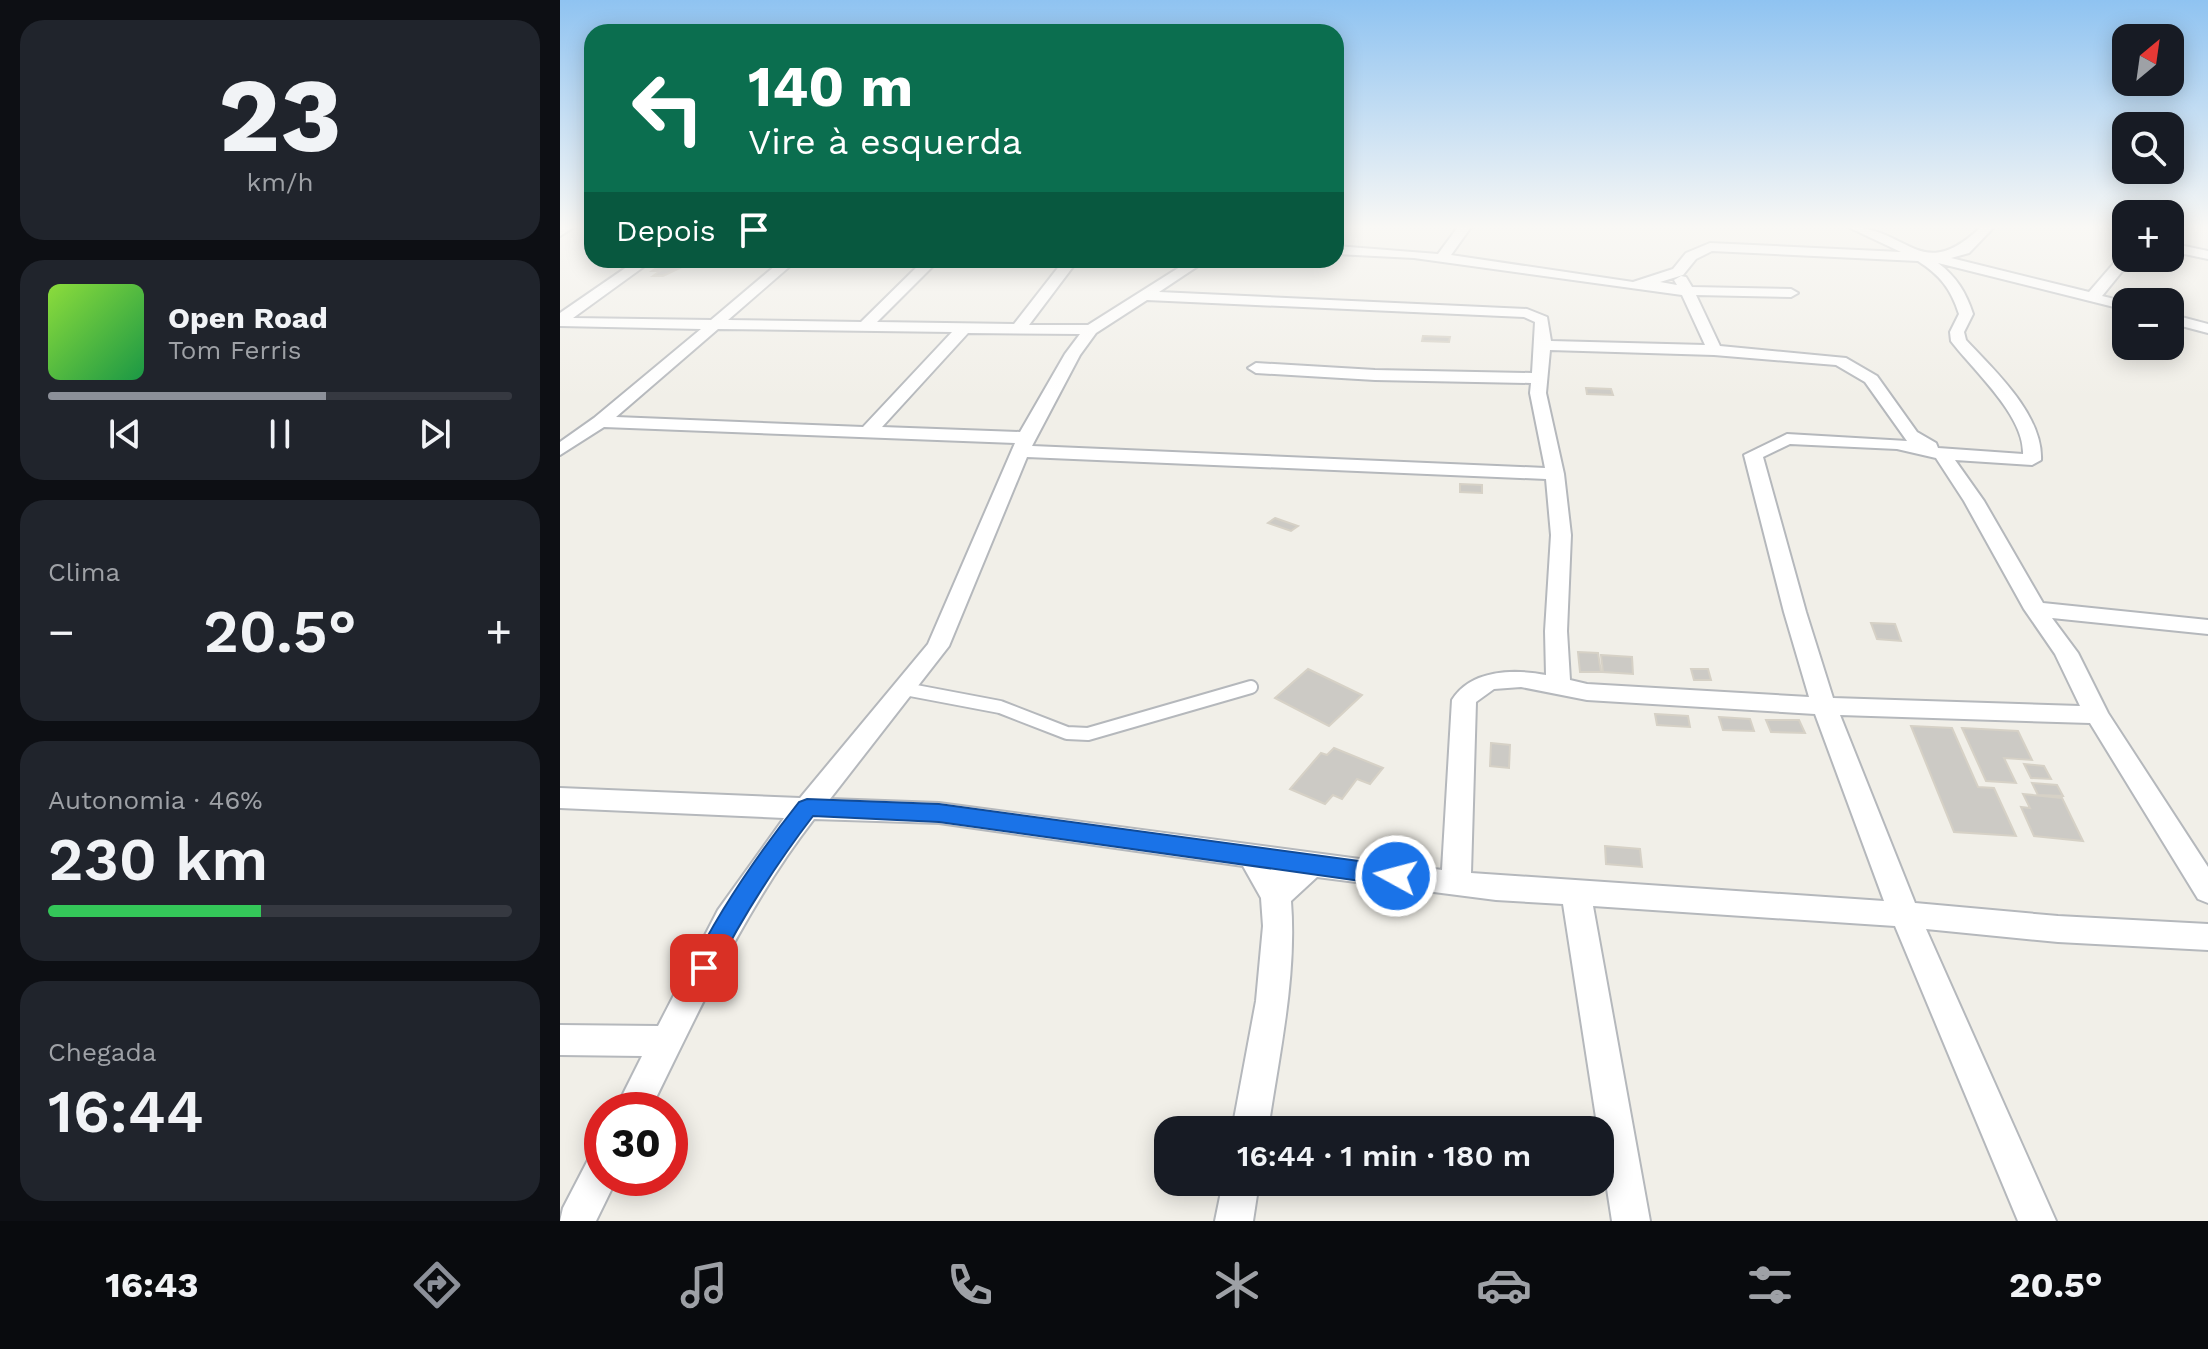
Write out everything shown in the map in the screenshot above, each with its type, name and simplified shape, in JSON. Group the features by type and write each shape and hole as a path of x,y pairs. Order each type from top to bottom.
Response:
{"street":[{"path":"560,321 612,284"},
{"path":"560,450 600,422 761,284"},
{"path":"863,328 908,284"},
{"path":"1017,330 1053,284"},
{"path":"641,1092 729,919 774,850 938,646 1023,445 1073,354 1091,330 1162,284"},
{"path":"1610,284 1646,284 1685,291 1791,293"},
{"path":"1682,284 1709,333 1714,350"},
{"path":"1954,284 1966,314 1957,332 1959,341 2027,428 2034,453 2032,460 1942,454 1897,444 1787,439 1753,455 1794,613 1824,706 1905,915 2037,1221"},
{"path":"2036,284 2112,302"},
{"path":"2093,297 2104,284"},
{"path":"1143,296 1515,311 1542,320 1538,393 1555,474 1561,535 1556,631 1558,684"},
{"path":"560,321 1091,330"},
{"path":"2184,322 2208,329"},
{"path":"869,431 962,330"},
{"path":"1543,345 1714,350 1827,358 1853,366 1871,379 1911,436 1942,454 1974,501 2035,609 2066,653 2097,715 2208,891"},
{"path":"1256,368 1375,375 1539,378"},
{"path":"600,422 869,431 1023,445 1555,474"},
{"path":"2035,609 2208,627"},
{"path":"1456,883 1464,700 1470,691 1501,681 1558,684 1587,692 1824,706 2097,715"},
{"path":"560,798 624,803 939,813 1456,883 2058,929 2208,937"},
{"path":"1252,856 1276,897 1278,926 1272,1001 1252,1116"},
{"path":"1276,897 1311,865"},
{"path":"1576,891 1631,1221"},
{"path":"560,1040 666,1041"},
{"path":"576,1221 589,1196"},
{"path":"1234,1221 1238,1196"}],"lane":[{"path":"905,689 1000,707 1067,733 1088,734 1251,687"}],"building":[{"path":"1423,336 1450,337 1449,342 1422,341"},
{"path":"1586,388 1611,389 1613,395 1587,394"},
{"path":"1460,484 1482,485 1482,493 1460,492"},
{"path":"1275,518 1298,526 1291,531 1268,523"},
{"path":"1871,623 1895,624 1901,641 1877,639"},
{"path":"1578,652 1598,653 1601,672 1580,672"},
{"path":"1601,655 1632,657 1633,674 1603,672"},
{"path":"1308,669 1362,695 1329,726 1275,698"},
{"path":"1691,669 1708,669 1711,680 1694,680"},
{"path":"1655,714 1688,716 1690,727 1657,725"},
{"path":"1719,717 1750,719 1754,731 1723,730"},
{"path":"1766,720 1799,720 1805,733 1771,732"},
{"path":"1911,726 1952,728 1978,787 1994,788 2016,836 1954,832"},
{"path":"1962,728 2018,731 2032,760 2004,758 2016,783 1986,781"},
{"path":"1491,743 1510,745 1509,768 1490,766"},
{"path":"1334,748 1383,768 1370,784 1357,779 1342,799 1333,795 1325,804 1290,789 1321,753 1327,755"},
{"path":"2024,764 2044,766 2051,779 2031,778"},
{"path":"2032,783 2057,785 2063,796 2038,795"},
{"path":"2023,794 2062,798 2083,841 2034,836 2021,807 2030,808"},
{"path":"1605,846 1640,849 1642,867 1606,864"}],"route":[{"path":"704,968 729,919 774,850 807,808 939,813 1396,876"}]}
